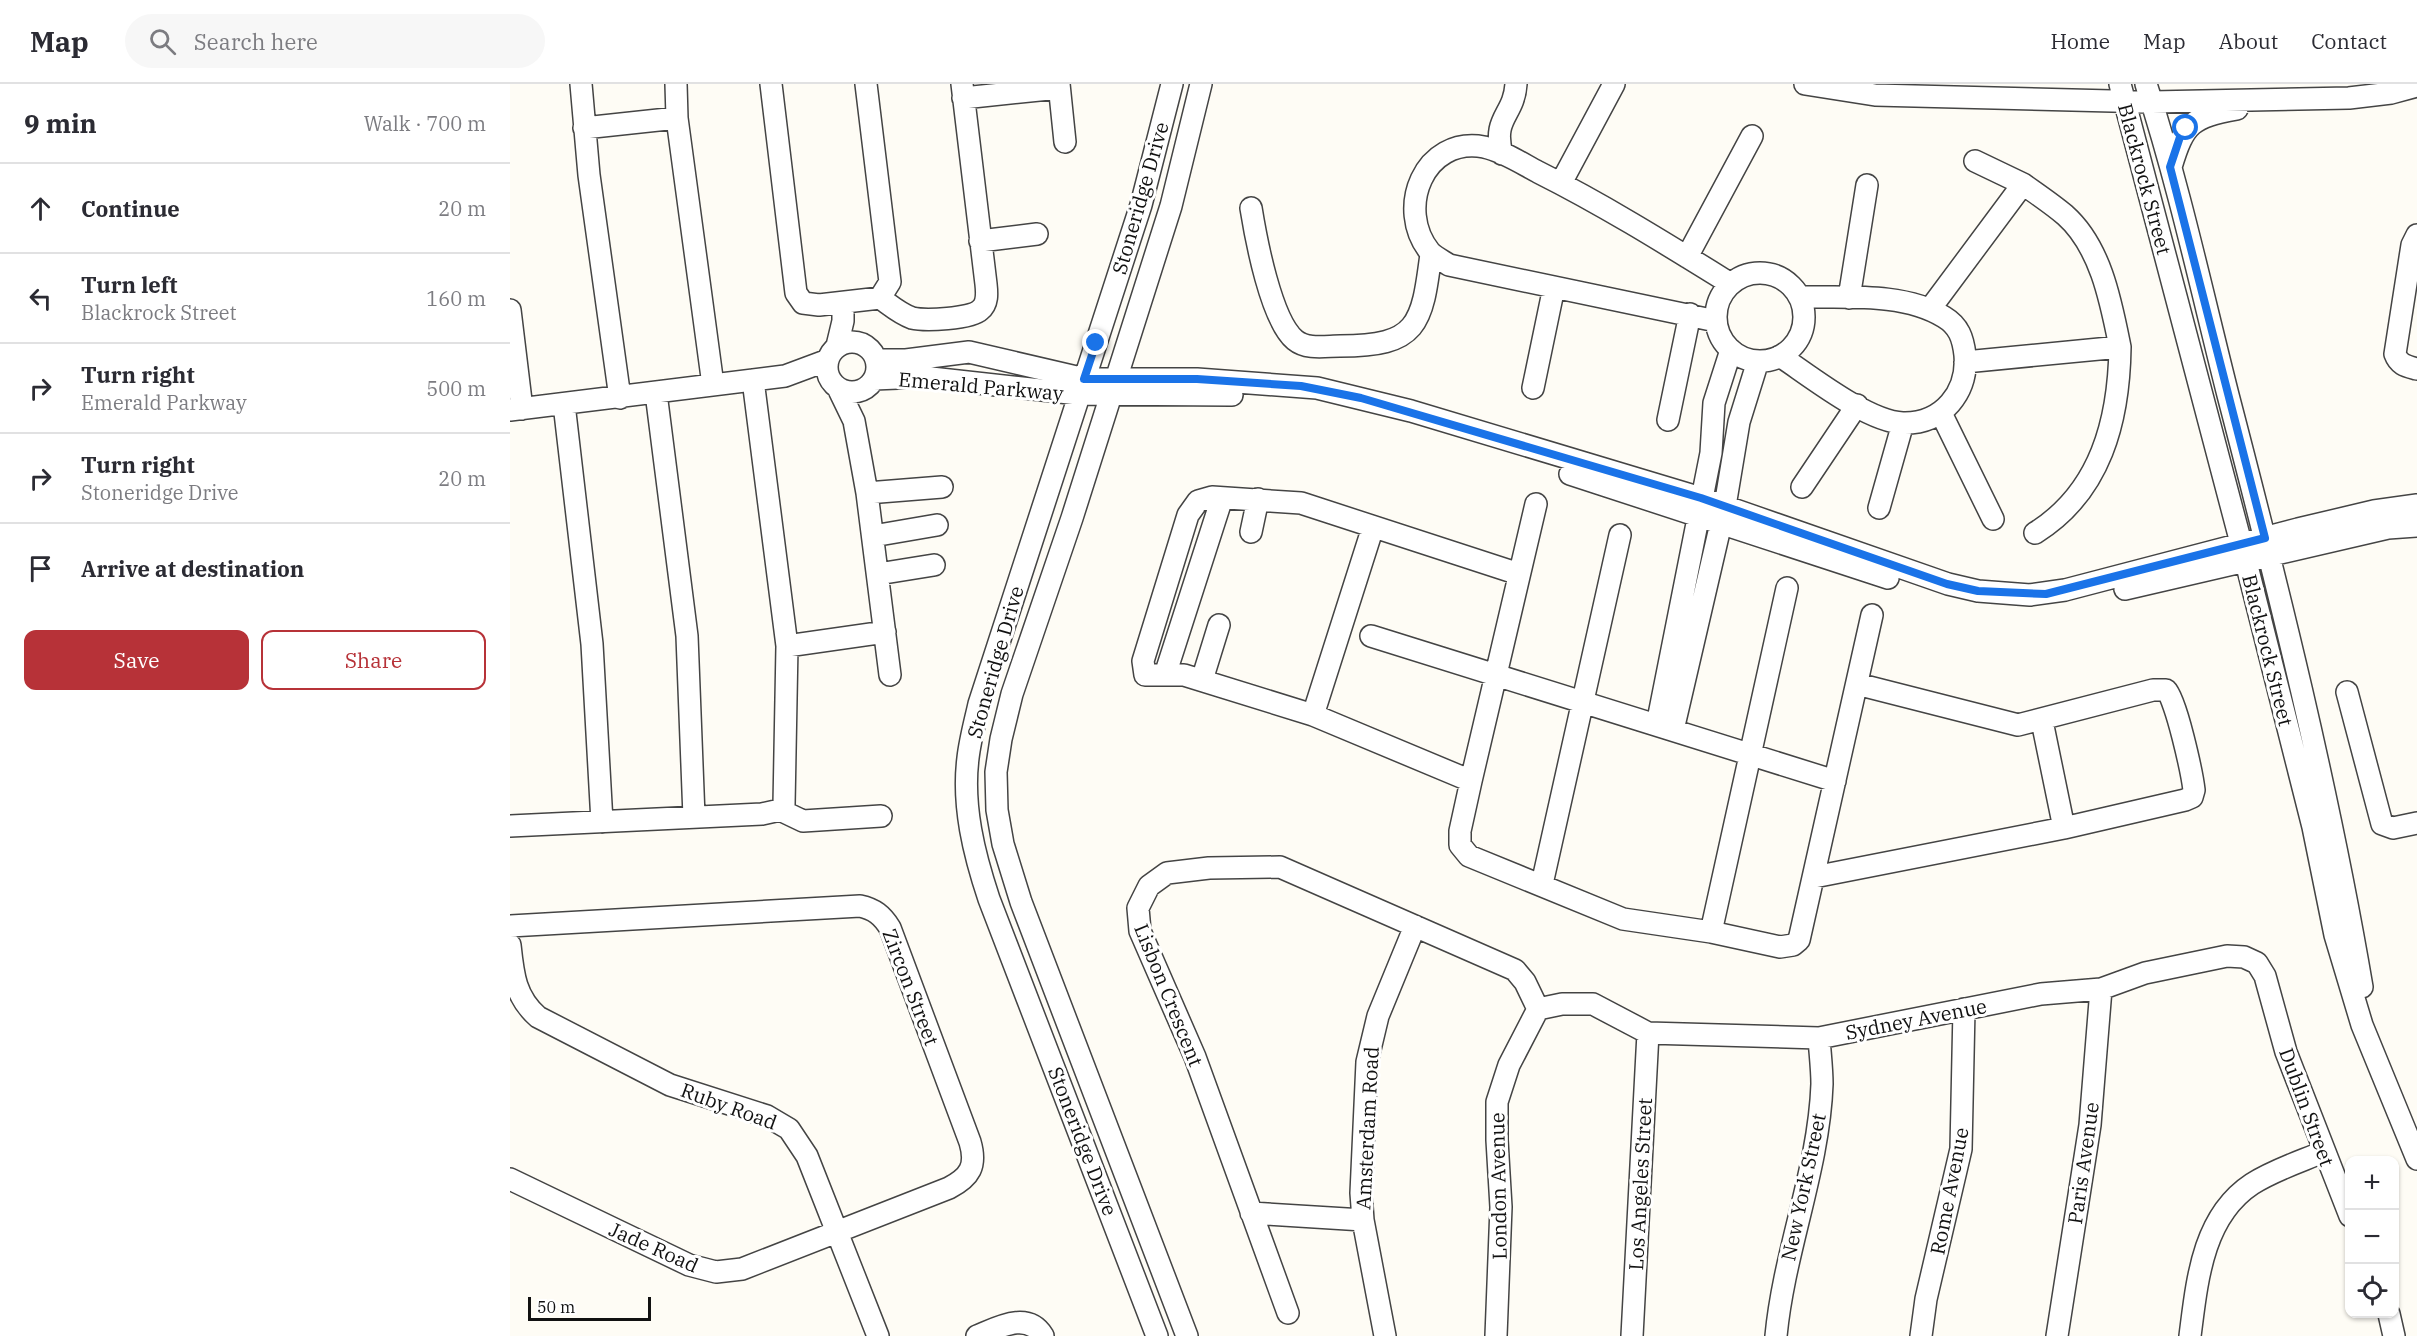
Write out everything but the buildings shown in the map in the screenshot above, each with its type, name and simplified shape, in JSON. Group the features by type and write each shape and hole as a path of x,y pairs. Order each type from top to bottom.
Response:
{"street":[{"path":"581,84 584,128 620,398"},
{"path":"676,84 677,118 713,386"},
{"path":"771,84 796,292 803,303 843,312 880,298 890,282 866,84"},
{"name":"Stoneridge Drive","path":"1157,1336 989,899 976,860 966,789 968,758 979,704 1141,205 1172,84"},
{"name":"Stoneridge Drive","path":"1187,1336 1021,902 1003,844 997,810 996,772 1012,694 1072,518 1171,206 1201,84"},
{"path":"1502,154 1498,136 1499,126 1515,97 1516,84"},
{"path":"1561,183 1614,84"},
{"path":"1805,84 1875,95 2149,93 2309,99"},
{"path":"880,298 905,315 920,319 975,313 986,303 962,91 1059,86 1065,142"},
{"path":"2170,167 2180,137 2186,128 2196,121 2222,112 2309,99 2380,94 2417,86"},
{"name":"Blackrock Street","path":"2122,93 2244,553 2313,827 2335,935 2362,1025 2417,1159"},
{"name":"Blackrock Street","path":"2149,93 2267,547 2322,776 2370,1041"},
{"path":"584,128 677,118"},
{"path":"1687,257 1752,136"},
{"path":"1716,321 1449,265 1431,254 1420,236 1414,216 1415,196 1426,169 1442,154 1467,146 1485,147 1561,183 1731,284"},
{"path":"1975,161 2023,184 2066,216 2094,255 2109,292 2120,346 2120,379 2114,416 2102,452 2073,504 2035,533"},
{"path":"1930,309 2023,184"},
{"path":"1849,298 1867,185"},
{"path":"1251,208 1262,268 1276,305 1290,334 1296,341 1307,346 1368,346 1398,339 1418,320 1426,292 1431,254"},
{"path":"980,241 1037,234"},
{"path":"2417,235 2410,256 2395,354 2398,361 2405,366 2417,369"},
{"path":"1752,273 1766,273 1780,276 1791,285 1800,297 1804,312 1803,327 1797,341 1780,356 1758,361 1743,358 1731,350 1722,339 1716,321 1720,298 1731,284 1752,273"},
{"path":"1533,388 1554,287"},
{"path":"1780,356 1878,418 1903,423 1941,413 1960,392 1965,379 1964,342 1958,329 1946,318 1930,309 1891,301 1800,297"},
{"path":"510,310 516,410 785,376 835,386 846,392 870,376"},
{"path":"843,312 861,344"},
{"path":"843,312 826,368 854,421 867,493 890,675"},
{"path":"1668,420 1690,314"},
{"path":"785,376 832,353 845,343 861,344 868,348 870,376 854,421"},
{"path":"1965,362 2120,346"},
{"path":"1665,728 1698,507 1711,453 1714,403 1731,350"},
{"name":"Emerald Parkway","path":"870,376 906,360 969,352 1082,387"},
{"path":"1665,728 1722,515 1739,422 1758,361"},
{"name":"Emerald Parkway","path":"870,376 1112,388 1197,379 1317,388 1411,411 1722,515 1939,582 1993,592 2046,594 2244,553 2374,511 2417,505"},
{"path":"753,380 787,646 786,797 780,810"},
{"path":"656,393 687,636 694,817"},
{"path":"564,404 592,644 602,822"},
{"path":"1802,486 1857,405"},
{"path":"1941,413 1993,519"},
{"path":"1879,508 1903,423"},
{"path":"867,493 942,488"},
{"path":"1471,781 1313,715 1178,674 1145,675 1142,668 1188,515 1198,501 1222,498 1309,504 1519,574"},
{"path":"1251,532 1258,499"},
{"path":"1536,504 1459,839 1463,851 1623,919 1711,932 1780,947 1793,945 1799,940 1872,615"},
{"path":"873,536 937,525"},
{"name":"Emerald Parkway","path":"2267,547 2388,528 2417,526"},
{"path":"1313,715 1373,527"},
{"path":"1542,884 1620,535"},
{"path":"878,574 934,565"},
{"path":"1711,932 1787,588"},
{"path":"1202,680 1219,625"},
{"path":"787,646 885,632"},
{"path":"1371,636 1496,677 1835,781"},
{"path":"1814,877 2064,828 2185,800 2192,796 2193,782 2177,715 2171,694 2166,690 2153,690 2042,721 2007,724 1857,684"},
{"path":"2347,692 2382,824 2393,828 2417,823"},
{"path":"2042,721 2064,828"},
{"path":"510,826 762,814 780,810 803,821 881,816"},
{"name":"Lisbon Crescent","path":"1288,1313 1195,1057 1140,931 1137,919 1143,897 1149,886 1167,873 1209,868 1270,866 1292,871 1515,970 1525,982 1538,1009"},
{"name":"Zircon Street","path":"510,926 548,922 860,906 884,918 890,928 970,1142 973,1168 962,1182 949,1188 836,1230"},
{"name":"Amsterdam Road","path":"1385,1336 1363,1220 1361,1174 1369,1047 1378,1016 1415,926"},
{"name":"Ruby Road","path":"510,945 518,991 523,1002 538,1017 670,1085 767,1116 789,1129 802,1145 878,1336"},
{"name":"Sydney Avenue","path":"1538,1009 1562,1004 1593,1004 1648,1033 1819,1038 2041,994 2101,989 2145,973 2227,956 2244,957 2257,963 2265,976 2270,997"},
{"name":"Paris Avenue","path":"2057,1336 2089,1136 2101,989"},
{"name":"Dublin Street","path":"2270,997 2286,1052 2347,1210"},
{"name":"London Avenue","path":"1496,1336 1502,1207 1497,1140 1497,1102 1509,1065 1538,1009"},
{"name":"Rome Avenue","path":"1922,1336 1926,1299 1961,1149 1964,1010"},
{"name":"Los Angeles Street","path":"1632,1336 1648,1033"},
{"name":"New York Street","path":"1776,1336 1783,1281 1812,1156 1821,1099 1819,1038"},
{"path":"2190,1336 2203,1257 2215,1225 2250,1185 2271,1173 2323,1152"},
{"name":"Jade Road","path":"510,1179 645,1245 705,1271 729,1272 742,1269 836,1230"},
{"path":"1251,1213 1363,1220"},
{"path":"2390,1318 2394,1336"},
{"path":"977,1336 1021,1322 1031,1324 1043,1336"}],"route":[{"path":"1096,343 1084,379 1197,379 1317,388 1411,411 1701,498 1964,589 2030,595 2046,594 2265,538 2170,167 2180,137 2186,128"}]}
